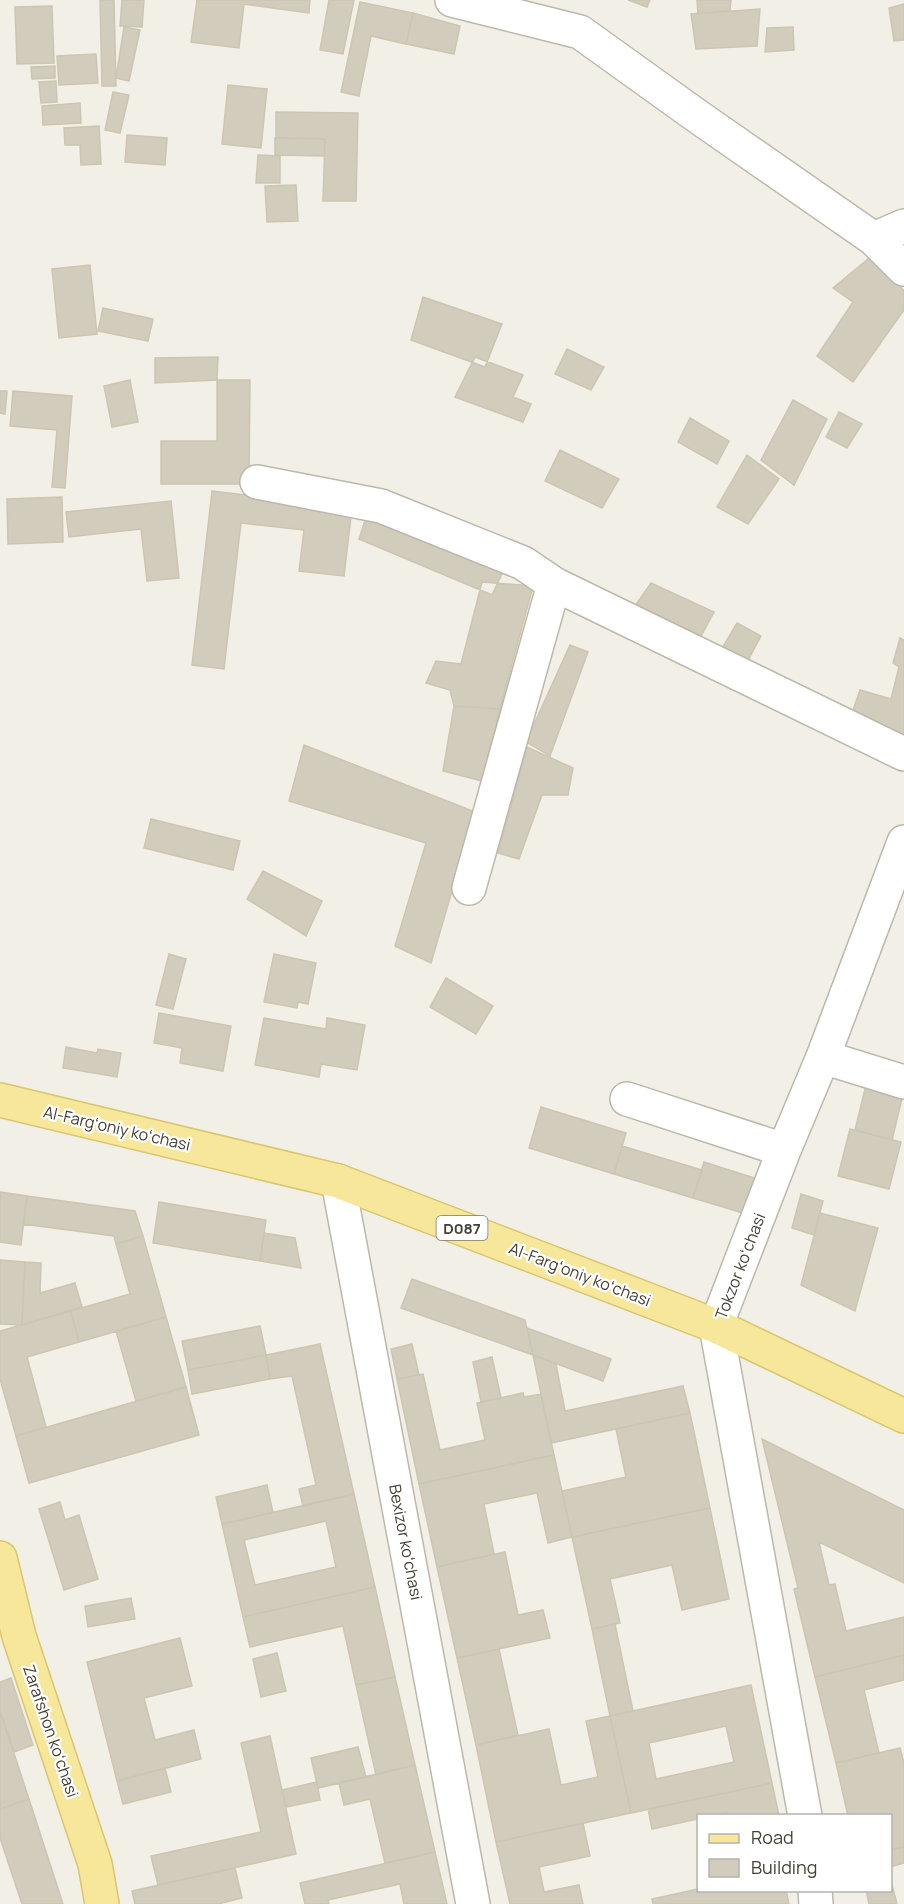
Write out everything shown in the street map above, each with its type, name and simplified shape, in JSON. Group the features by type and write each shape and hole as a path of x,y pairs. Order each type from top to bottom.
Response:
{"main road":[{"name":"Al-Fargʻoniy koʻchasi","path":"0,1100 338,1180 716,1326 904,1416"},
{"name":"Zarafshon koʻchasi","path":"0,1558 9,1639 96,1864 102,1904"}],"street":[{"path":"452,0 580,32 874,239 904,269"},
{"path":"874,239 904,226"},
{"path":"257,482 381,506 523,563 554,584 904,754"},
{"path":"469,888 554,584"},
{"name":"Tokzor koʻchasi","path":"805,1814 716,1326 784,1150 823,1057 904,843"},
{"path":"823,1057 904,1082"},
{"path":"627,1099 784,1150"},
{"name":"Bexizor koʻchasi","path":"338,1180 473,1904"}],"building":[{"path":"100,0 114,0 116,86 102,86"},
{"path":"122,0 144,0 142,27 120,26"},
{"path":"197,0 310,0 309,13 244,4 239,48 191,42"},
{"path":"329,0 354,0 343,54 320,50"},
{"path":"628,0 650,0 647,7"},
{"path":"697,0 731,0 730,10 698,14"},
{"path":"360,2 413,13 406,44 371,36 359,96 341,92"},
{"path":"904,4 904,40 894,41 889,8"},
{"path":"52,6 54,63 17,64 15,7"},
{"path":"760,9 757,46 696,49 691,14"},
{"path":"413,13 460,26 454,54 406,44"},
{"path":"124,27 140,30 129,81 116,78"},
{"path":"793,27 794,50 765,52 767,28"},
{"path":"96,54 98,83 59,85 57,56"},
{"path":"55,66 55,78 32,79 31,67"},
{"path":"56,81 57,102 41,103 39,82"},
{"path":"228,85 267,89 261,148 222,144"},
{"path":"113,92 129,95 120,133 105,130"},
{"path":"80,103 81,123 43,125 42,106"},
{"path":"276,112 358,113 356,201 323,201 325,139 276,138"},
{"path":"99,126 101,164 81,165 80,145 65,145 64,128"},
{"path":"127,135 167,138 165,165 125,162"},
{"path":"275,138 325,139 324,156 275,155"},
{"path":"258,155 280,156 280,183 256,183"},
{"path":"296,185 298,221 267,222 265,186"},
{"path":"874,254 904,291 904,310 853,382 817,356 853,302 833,288"},
{"path":"90,265 97,334 59,338 52,269"},
{"path":"423,297 502,324 485,367 411,340"},
{"path":"103,308 153,319 148,341 98,331"},
{"path":"567,349 604,367 591,390 555,374"},
{"path":"218,357 217,380 155,383 155,358"},
{"path":"475,357 523,375 513,397 531,404 523,422 455,397"},
{"path":"130,380 138,422 112,427 104,386"},
{"path":"217,380 250,380 249,484 161,484 161,441 217,441"},
{"path":"0,391 7,391 5,414 0,413"},
{"path":"13,391 72,396 65,488 52,487 57,430 10,426"},
{"path":"793,400 827,419 794,485 761,460"},
{"path":"839,412 862,424 847,448 826,437"},
{"path":"690,418 729,441 717,464 678,442"},
{"path":"560,450 619,479 602,508 545,481"},
{"path":"747,455 779,479 748,524 717,507"},
{"path":"212,491 352,508 344,576 299,571 304,530 241,523 224,669 192,665"},
{"path":"62,497 63,542 8,544 7,499"},
{"path":"171,501 179,578 147,581 141,529 69,537 66,512"},
{"path":"369,508 508,561 492,595 359,539"},
{"path":"482,582 533,586 500,709 454,706 450,690 426,683 436,661 461,664"},
{"path":"651,583 714,612 701,636 633,609"},
{"path":"737,623 761,636 745,666 721,650"},
{"path":"900,638 904,640 904,739 852,713 860,690 891,699 899,667 893,663"},
{"path":"570,645 588,652 550,756 526,742"},
{"path":"454,706 500,709 482,781 443,771"},
{"path":"304,745 475,812 431,963 395,946 426,843 289,801"},
{"path":"527,747 573,768 568,795 542,795 519,859 498,853"},
{"path":"151,819 240,841 233,870 144,848"},
{"path":"263,871 322,901 306,936 247,899"},
{"path":"169,954 186,959 173,1009 156,1005"},
{"path":"274,954 316,963 308,1004 298,1002 297,1008 264,1002"},
{"path":"446,978 493,1006 476,1034 430,1007"},
{"path":"159,1013 231,1026 223,1071 180,1063 182,1048 154,1043"},
{"path":"264,1018 326,1029 327,1018 365,1025 357,1070 321,1064 319,1077 255,1065"},
{"path":"66,1047 97,1053 98,1049 121,1053 117,1077 63,1068"},
{"path":"866,1085 903,1094 892,1140 855,1130"},
{"path":"541,1107 626,1133 614,1174 529,1148"},
{"path":"850,1129 901,1142 889,1189 838,1176"},
{"path":"622,1146 702,1170 693,1198 614,1174"},
{"path":"704,1162 764,1181 753,1216 693,1198"},
{"path":"0,1192 27,1196 21,1245 0,1242"},
{"path":"801,1194 823,1201 814,1235 792,1228"},
{"path":"27,1196 135,1211 143,1236 116,1244 114,1236 23,1224"},
{"path":"159,1202 266,1220 260,1261 153,1243"},
{"path":"820,1213 878,1228 855,1311 801,1285"},
{"path":"264,1233 295,1238 301,1268 260,1261"},
{"path":"143,1236 166,1317 79,1342 71,1311 130,1294 116,1244"},
{"path":"0,1260 25,1262 22,1325 0,1324"},
{"path":"25,1262 41,1263 40,1293 75,1283 82,1307 22,1325"},
{"path":"412,1279 525,1320 533,1355 401,1308"},
{"path":"71,1311 79,1342 27,1357 46,1427 16,1436 0,1379 0,1331"},
{"path":"166,1317 186,1387 136,1401 116,1331"},
{"path":"260,1326 266,1355 188,1370 182,1341"},
{"path":"527,1328 611,1359 603,1381 533,1355"},
{"path":"320,1344 354,1494 303,1506 299,1489 316,1485 292,1376 270,1379 266,1355"},
{"path":"412,1344 419,1375 397,1379 391,1349"},
{"path":"266,1355 270,1379 192,1394 188,1370"},
{"path":"533,1355 556,1364 565,1411 683,1386 690,1413 551,1443"},
{"path":"492,1357 501,1398 481,1402 473,1362"},
{"path":"423,1374 440,1450 485,1440 477,1403 523,1393 524,1397 541,1394 554,1455 419,1484 397,1379"},
{"path":"186,1387 199,1435 29,1483 16,1436"},
{"path":"690,1413 710,1508 572,1537 562,1491 626,1477 616,1429"},
{"path":"762,1439 904,1510 904,1583 819,1542 829,1585 835,1584 846,1631 904,1617 904,1655 815,1677 794,1589 798,1588"},
{"path":"554,1455 572,1537 548,1543 537,1493 484,1504 494,1554 437,1567 419,1484"},
{"path":"267,1485 273,1513 222,1524 216,1497"},
{"path":"354,1494 375,1587 243,1617 222,1524","holes":["326,1521 336,1567 255,1585 244,1540"]},
{"path":"60,1502 65,1520 79,1515 98,1579 64,1590 39,1509"},
{"path":"710,1508 729,1599 682,1610 672,1565 610,1579 620,1623 592,1629 572,1537"},
{"path":"505,1552 518,1615 543,1610 550,1638 457,1658 437,1567"},
{"path":"375,1587 395,1677 356,1685 343,1626 250,1647 243,1617"},
{"path":"131,1598 135,1619 88,1627 85,1606"},
{"path":"615,1624 633,1711 610,1716 592,1629"},
{"path":"180,1638 192,1686 144,1698 155,1740 194,1730 201,1759 117,1781 87,1662"},
{"path":"499,1649 518,1735 476,1745 457,1658"},
{"path":"277,1653 286,1691 261,1697 253,1659"},
{"path":"904,1655 904,1680 864,1690 879,1753 836,1763 815,1677"},
{"path":"395,1677 415,1765 376,1775 356,1685"},
{"path":"11,1678 33,1745 14,1752 0,1711 0,1682"},
{"path":"751,1685 772,1783 631,1813 610,1716","holes":["726,1726 734,1762 656,1779 649,1743"]},
{"path":"0,1711 29,1799 0,1809"},
{"path":"610,1716 631,1813 496,1842 476,1745 549,1729 561,1785 598,1777 586,1721"},
{"path":"270,1736 296,1854 158,1885 151,1856 261,1832 241,1743"},
{"path":"358,1747 366,1777 318,1788 311,1758"},
{"path":"900,1748 904,1763 904,1847 892,1850 892,1814 848,1814 836,1763"},
{"path":"415,1765 435,1852 385,1863 370,1799 344,1805 339,1783"},
{"path":"165,1768 171,1792 123,1804 117,1781"},
{"path":"317,1782 320,1800 286,1807 282,1790"},
{"path":"772,1783 779,1814 697,1814 697,1819 652,1829 648,1809"},
{"path":"29,1799 63,1904 22,1904 0,1838 0,1809"},
{"path":"583,1823 590,1856 539,1867 544,1892 579,1885 583,1904 510,1904 496,1842"},
{"path":"904,1847 904,1863 892,1866 892,1850"},
{"path":"435,1852 447,1904 404,1904 400,1884 328,1900 329,1904 305,1904 300,1883"},
{"path":"235,1868 242,1898 218,1904 135,1904 132,1891"},
{"path":"892,1885 897,1904 869,1904 866,1892 892,1892"},
{"path":"697,1889 697,1892 786,1892 789,1904 653,1904 652,1899"}]}
